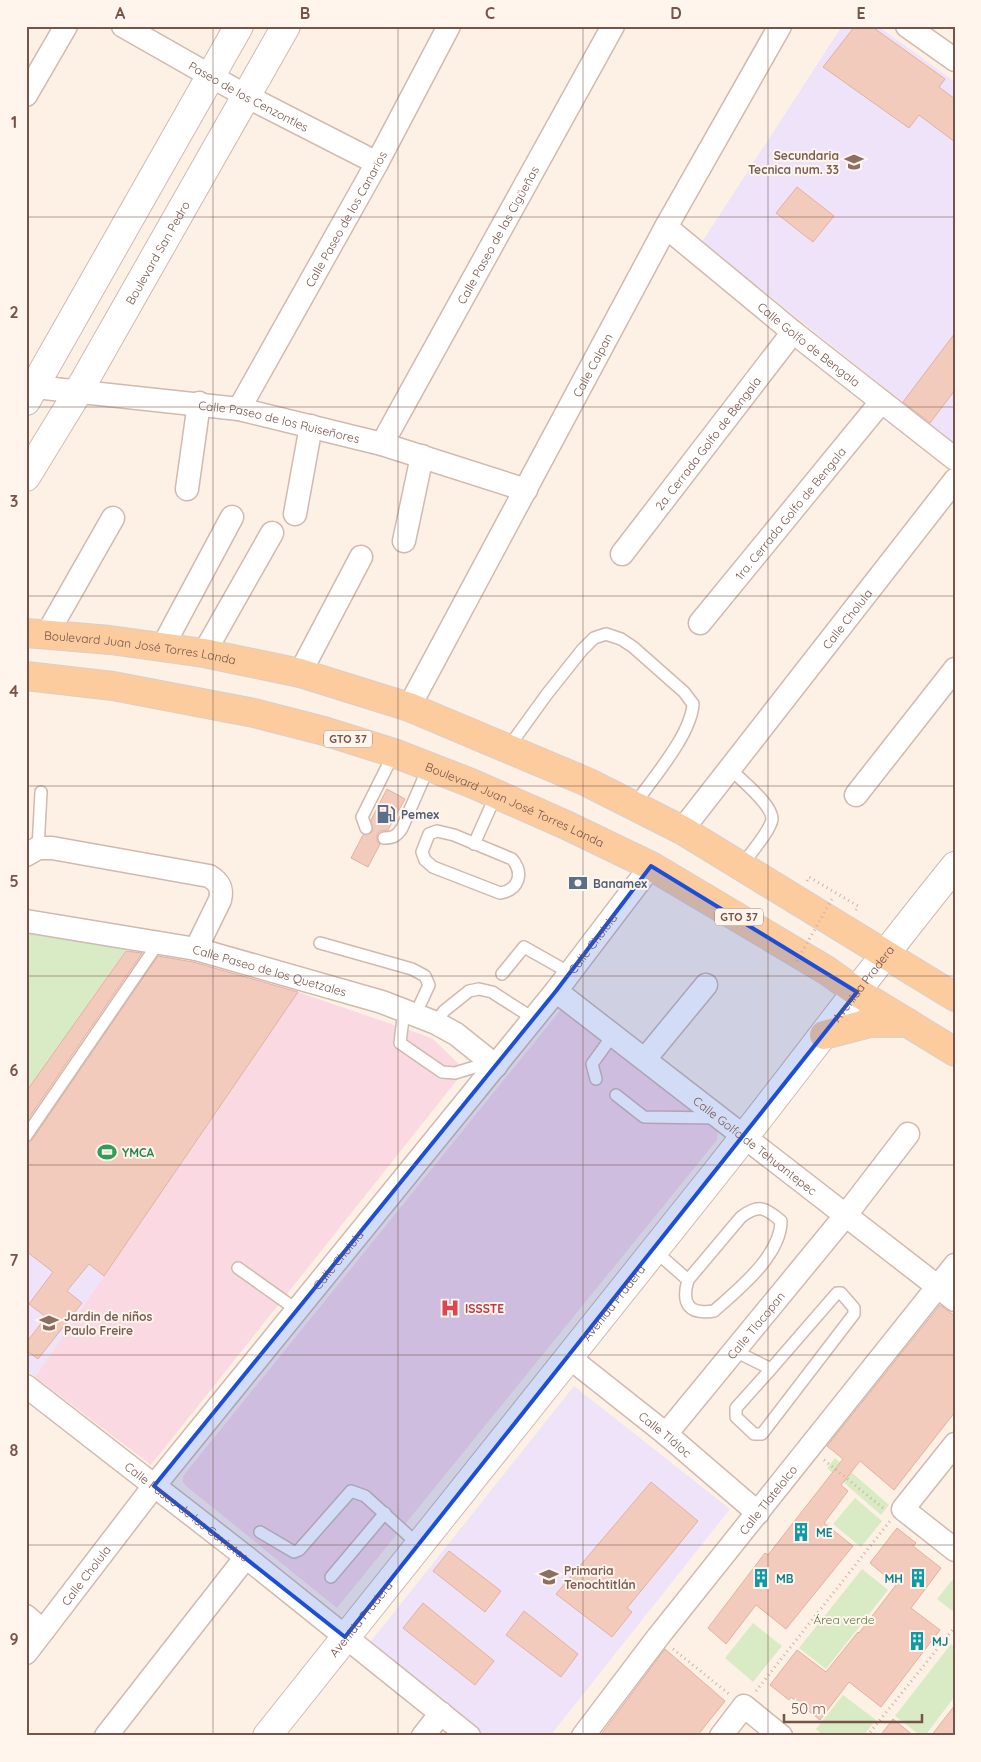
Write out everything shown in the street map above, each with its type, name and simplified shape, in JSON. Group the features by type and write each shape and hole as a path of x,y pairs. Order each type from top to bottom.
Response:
{"main road":[{"name":"Boulevard Juan José Torres Landa","path":"36,633 163,646 204,653 300,673 409,707 508,748 634,805 682,830 955,997"},
{"name":"Boulevard Juan José Torres Landa","path":"26,676 113,686 254,713 324,731 429,766 566,824 651,866 826,970 857,992 955,1052"},
{"path":"824,1035 870,1023 908,1023"}],"street":[{"path":"26,95 66,26"},
{"name":"Paseo de los Cenzontles","path":"123,26 246,96 376,163"},
{"path":"29,391 239,26"},
{"name":"Boulevard San Pedro","path":"26,477 78,392 286,26"},
{"name":"Calle Paseo de los Canarios","path":"239,409 376,163 449,26"},
{"name":"Calle Paseo de las Cigüeñas","path":"382,444 613,26"},
{"name":"Calle Calpan","path":"409,707 666,228 780,26"},
{"path":"907,26 955,60"},
{"name":"Calle Golfo de Bengala","path":"666,228 793,332 955,460"},
{"name":"2a. Cerrada Golfo de Bengala","path":"622,554 793,332"},
{"name":"Calle Paseo de los Ruiseñores","path":"29,391 78,392 200,403 239,409 382,444 526,490"},
{"name":"1ra. Cerrada Golfo de Bengala","path":"700,623 881,402"},
{"path":"187,489 200,403"},
{"path":"296,514 311,426"},
{"path":"404,541 422,456"},
{"name":"Calle Cholula","path":"682,830 955,480"},
{"path":"163,646 232,517"},
{"path":"36,633 113,518"},
{"path":"204,653 272,533"},
{"path":"300,673 361,557"},
{"path":"856,795 955,669"},
{"path":"32,851 52,848 199,873 218,881 222,892 220,900 196,949"},
{"name":"Calle Cholula","path":"26,1653 154,1486 493,1064 534,1019 651,866"},
{"name":"Avenida Pradera","path":"267,1736 745,1137 884,954 955,866"},
{"name":"Calle Paseo de los Quetzales","path":"26,921 196,949 418,1015 456,1034 493,1064"},
{"path":"645,1058 706,985"},
{"name":"Calle Golfo de Tehuantepec","path":"556,991 645,1058 946,1294"},
{"name":"Calle Tlacopan","path":"666,1434 845,1216 908,1134"},
{"name":"Calle Tlatelolco","path":"583,1736 658,1637 808,1448 946,1294 955,1265"},
{"name":"Calle Tláloc","path":"570,1358 666,1434 758,1513"},
{"name":"Calle Paseo de las Gaviotas","path":"26,1386 246,1557 469,1736"},
{"path":"955,1444 898,1513 955,1550"},
{"path":"106,1736 246,1557"},
{"path":"26,1616 44,1631"},
{"path":"721,1736 744,1706 781,1736"},
{"path":"423,1736 441,1713"}],"lane":[{"path":"508,748 547,694 594,638 606,634 621,639 684,692 693,704 692,718 685,732 634,805"},
{"path":"366,828 362,817 394,753"},
{"path":"384,838 392,838 398,835 429,766"},
{"path":"730,768 769,807 772,819 768,828 742,865"},
{"path":"32,851 41,792"},
{"path":"474,844 496,795"},
{"path":"437,831 454,834 474,844 512,859 518,866 520,875 516,886 508,892 500,893 486,889 433,866 425,860 422,852 429,834 437,831"},
{"path":"26,1136 159,942"},
{"path":"320,943 412,969 425,976 429,985 418,1015 400,1043 442,1072 456,1073 493,1064"},
{"path":"502,974 524,947 570,973"},
{"path":"418,1015 444,1011 469,991 479,989 492,992 534,1019"},
{"path":"596,1079 592,1064 613,1035"},
{"path":"616,1095 644,1117 721,1118"},
{"path":"762,1208 772,1212 781,1221 781,1233 767,1258 714,1311 704,1313 694,1310 686,1303 684,1295 688,1280 741,1217 751,1209 762,1208"},
{"path":"654,1251 688,1280"},
{"path":"238,1268 297,1310"},
{"path":"837,1293 842,1293 854,1308 854,1314 762,1434 754,1434 736,1418 736,1408 771,1369 837,1293"},
{"path":"735,1351 771,1369"},
{"path":"260,1532 294,1552 299,1550 350,1491 365,1496 420,1546"},
{"path":"331,1577 385,1513"}],"path":[{"path":"810,877 858,906"},
{"path":"797,961 832,898"},
{"path":"658,1637 744,1706 898,1513 808,1448"},
{"path":"867,1736 955,1627"}],"highlighted area":[{"path":"651,866 857,992 345,1637 154,1486 556,991"}],"shaded area":[{"name":"Secundaria Tecnica num. 33","path":"842,26 878,26 955,82 955,444 702,242"},
{"path":"298,992 432,1038 465,1070 151,1465 35,1377"},
{"name":"ISSSTE","path":"562,1008 718,1131 717,1140 337,1608 186,1486 183,1482 183,1476"},
{"name":"Jardin de niños Paulo Freire","path":"26,1213 104,1276 35,1377 26,1370"},
{"name":"Primaria Tenochtitlán","path":"574,1386 730,1509 550,1736 482,1736 368,1645"}],"green space":[{"path":"26,926 131,943 26,1092"},
{"path":"835,1458 889,1505 881,1515 827,1468"},
{"path":"855,1498 882,1521 861,1547 833,1524"},
{"name":"Área verde","path":"862,1569 888,1590 826,1669 799,1648"},
{"path":"952,1580 955,1582 955,1613 937,1599"},
{"name":"Área verde","path":"753,1623 782,1646 753,1682 725,1658"},
{"path":"951,1644 955,1647 955,1696 925,1736 921,1736 895,1716"},
{"path":"843,1695 876,1720 863,1736 824,1736 816,1729"}],"building":[{"path":"855,26 871,26 945,79 939,87 955,99 955,142 919,115 909,128 823,67"},
{"path":"797,187 834,216 813,242 776,213"},
{"path":"955,333 955,390 930,423 903,402"},
{"name":"Pemex","path":"387,789 405,799 388,830 380,831 377,835 377,842 380,844 368,867 351,858 363,835 372,832 371,820"},
{"path":"126,951 142,953 26,1122 26,1092"},
{"name":"YMCA","path":"158,956 193,962 298,992 104,1276 89,1264 67,1291 82,1303 38,1359 26,1350 26,1343 46,1317 29,1304 53,1272 26,1251 26,1143 32,1140"},
{"path":"940,1305 955,1316 955,1412 894,1490 860,1461 841,1485 848,1491 824,1523 853,1546 786,1629 756,1605 726,1644 708,1628 765,1553 768,1555 843,1459 827,1446"},
{"path":"651,1482 698,1521 627,1608 632,1612 612,1637 556,1594"},
{"path":"897,1528 916,1543 913,1546 941,1568 911,1608 940,1630 881,1707 849,1682 820,1720 791,1697 789,1700 770,1685 797,1650 826,1672 859,1633 896,1585 870,1563"},
{"path":"449,1551 501,1591 485,1612 433,1571"},
{"path":"423,1603 494,1661 475,1685 403,1628"},
{"path":"524,1611 578,1654 561,1677 506,1635"},
{"path":"665,1649 725,1701 697,1736 600,1736"},
{"path":"955,1705 955,1736 931,1736"},
{"path":"893,1719 914,1736 880,1736"}],"place":[{"name":"Secundaria Tecnica num. 33","path":"854,162"},
{"name":"Pemex","path":"386,814"},
{"name":"Banamex","path":"578,883"},
{"name":"YMCA","path":"107,1152"},
{"name":"ISSSTE","path":"450,1308"},
{"name":"Jardin de niños Paulo Freire","path":"49,1323"},
{"name":"ME","path":"801,1532"},
{"name":"Primaria Tenochtitlán","path":"549,1577"},
{"name":"MB","path":"761,1578"},
{"name":"MH","path":"918,1578"},
{"name":"MJ","path":"917,1641"}]}
